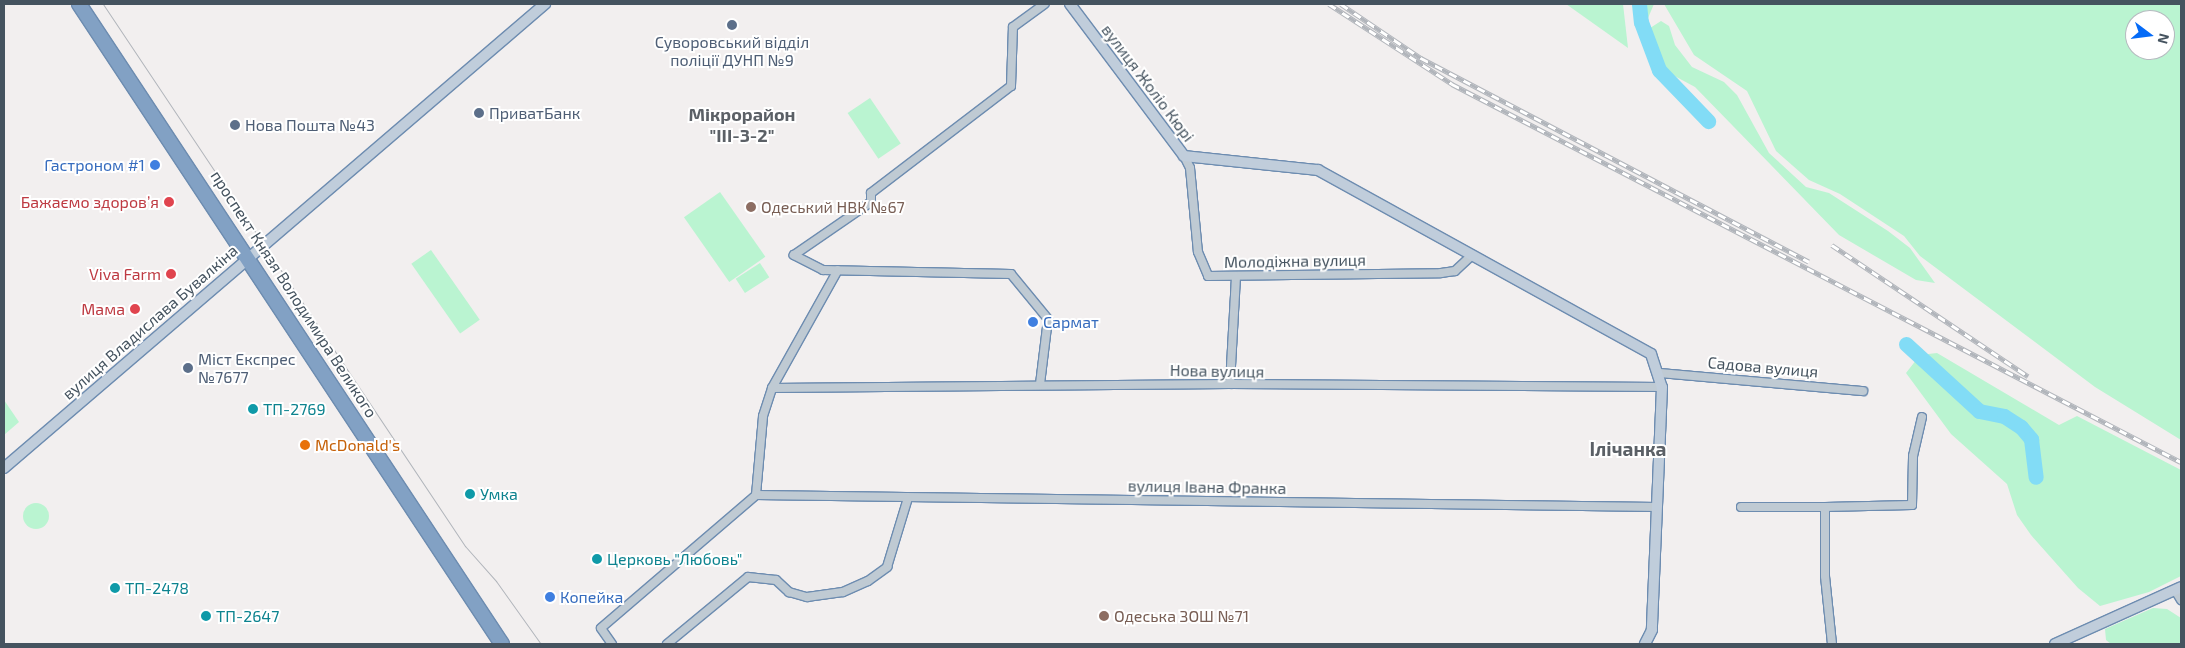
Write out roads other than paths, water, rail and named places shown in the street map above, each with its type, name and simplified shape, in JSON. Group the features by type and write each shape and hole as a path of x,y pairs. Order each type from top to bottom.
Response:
{"highway":[{"name":"проспект Князя Володимира Великого","path":"79,4 248,256 502,644"}],"street":[{"name":"вулиця Владислава Бувалкіна","path":"4,468 248,256 545,4"},
{"path":"1040,384 1048,320 1011,274 823,270 794,255 871,202 871,192 1010,86 1013,26 1045,4"},
{"name":"вулиця Жоліо Кюрі","path":"1070,4 1184,156"},
{"path":"1184,156 1310,167 1348,184 1471,256 1644,346 1661,373 1662,387 1652,630 1645,644"},
{"name":"Молодіжна вулиця","path":"1184,156 1190,168 1203,270 1208,276 1441,273 1455,271 1471,256"},
{"path":"612,644 601,628 756,496 763,416 772,388 838,270"},
{"path":"1230,384 1236,276"},
{"name":"Садова вулиця","path":"1661,373 1863,391"},
{"name":"Нова вулиця","path":"772,388 906,390 1040,384 1662,387"},
{"path":"1741,507 1912,505 1913,456 1922,417"},
{"name":"вулиця Івана Франка","path":"756,496 1657,507"},
{"path":"667,644 748,577 776,580 789,592 807,597 843,592 868,581 887,567 908,498"},
{"path":"1825,507 1825,576 1832,644"},
{"path":"2055,644 2178,588 2181,600"}],"waterway":[{"path":"1639,4 1641,22 1659,70 1708,121"},
{"path":"1906,344 1979,411 2004,416 2021,427 2031,439 2036,477"}],"tram line":[{"path":"103,4 465,546 496,581 541,644"}],"railway":[{"path":"1329,4 1452,84 2181,462"},
{"path":"1341,4 1421,58 1809,262"},
{"path":"1832,245 2028,376"}],"place":[{"name":"Суворовський відділ поліції ДУНП №9","path":"732,25"},
{"name":"ПриватБанк","path":"479,113"},
{"name":"Нова Пошта №43","path":"235,125"},
{"name":"Гастроном #1","path":"155,165"},
{"name":"Бажаємо здоровʼя","path":"169,202"},
{"name":"Одеський НВК №67","path":"751,207"},
{"name":"Viva Farm","path":"171,274"},
{"name":"Мама","path":"135,309"},
{"name":"Сармат","path":"1033,322"},
{"name":"Міст Експрес №7677","path":"188,368"},
{"name":"ТП-2769","path":"253,409"},
{"name":"McDonald's","path":"305,445"},
{"name":"Умка","path":"470,494"},
{"name":"Церковь \"Любовь\"","path":"597,559"},
{"name":"ТП-2478","path":"115,588"},
{"name":"Копейка","path":"550,597"},
{"name":"ТП-2647","path":"206,616"},
{"name":"Одеська ЗОШ №71","path":"1104,616"}],"district":[{"name":"Мікрорайон \"ІІІ-3-2\"","path":"742,125"},
{"name":"Ілічанка","path":"1628,449"}]}
